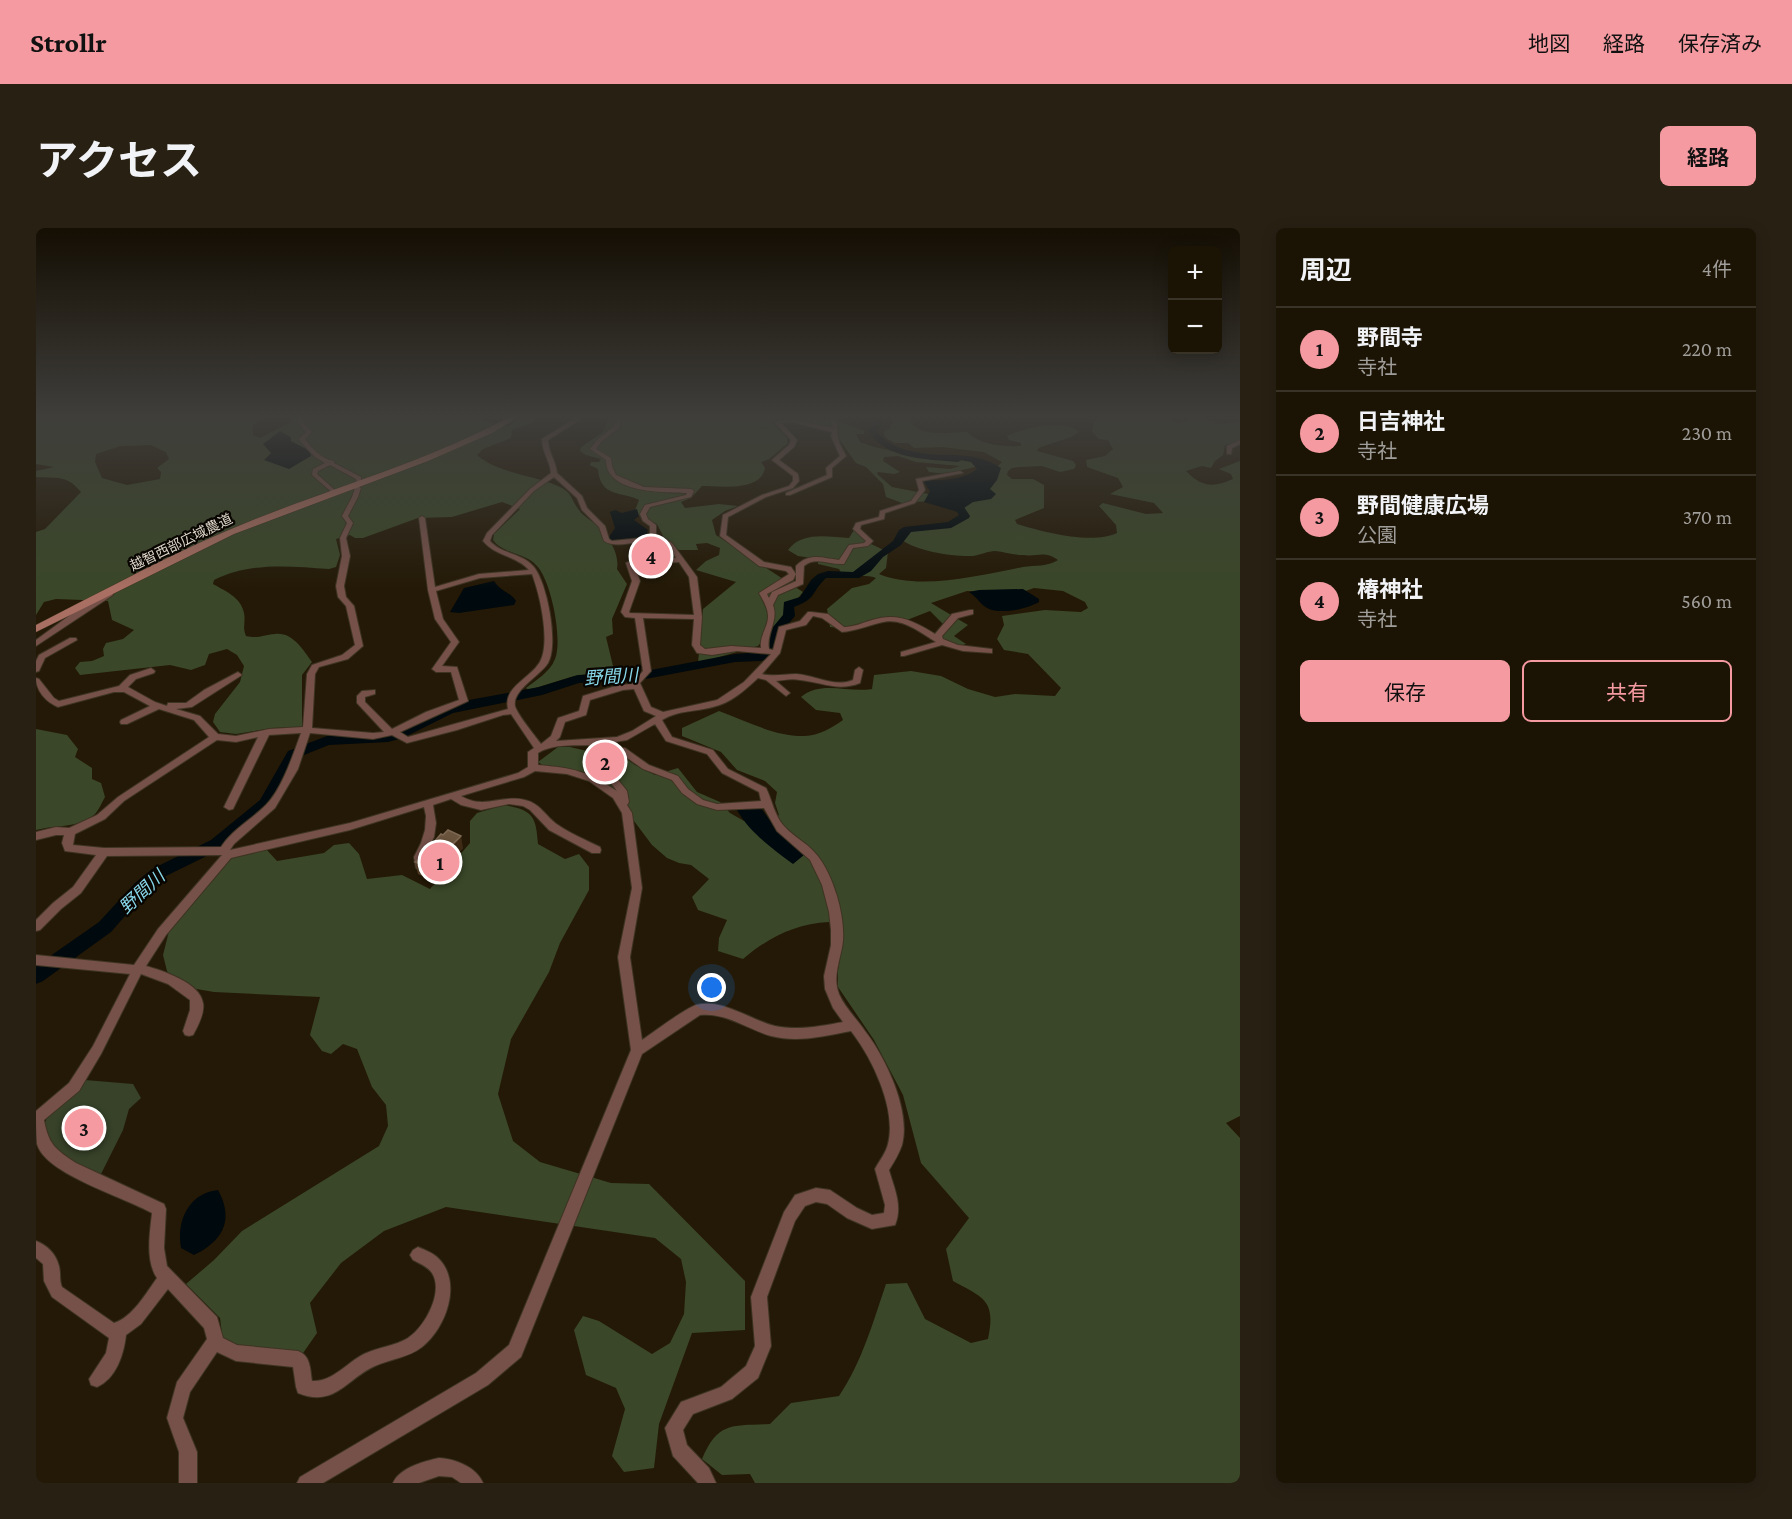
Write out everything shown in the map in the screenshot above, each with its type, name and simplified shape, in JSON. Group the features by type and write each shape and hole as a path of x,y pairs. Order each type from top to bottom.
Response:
{"street":[{"path":"314,473 342,490"},
{"path":"188,1483 188,1452 175,1418 183,1388 216,1340 211,1323 160,1270 158,1259 159,1209 143,1199 74,1170 45,1148 36,1118 74,1087 97,1050 137,969 162,932 226,853 230,841 271,806 293,769 307,730 311,674 316,665 345,657 359,646 350,606 342,597 340,586 346,556 343,538 350,523 345,516 346,511 353,505 359,485 359,478 350,473"},
{"name":"越智西部広域農道","path":"36,629 229,533 389,473"},
{"path":"612,473 614,476 643,489 691,491 689,496 647,506 643,514 645,520 653,525 653,535 670,544 693,577 698,617 696,645 700,651 713,654 729,648 765,650 776,653"},
{"path":"748,506 764,496 791,487 796,481 796,475 793,473"},
{"path":"765,650 762,639 772,617 769,605 762,593 790,578 793,574 788,568 762,564 723,536 725,516 827,478 830,476 830,473"},
{"path":"769,605 776,594 801,582 800,566 804,561 815,558 841,562 851,546 866,545 870,541 856,529 858,524 878,520 882,518 882,512 913,502 922,490 918,480 960,473"},
{"path":"541,747 514,711 510,701 515,692 544,664 548,654 548,619 535,572 529,565 491,547 486,541 489,534 532,490 554,474 580,497 584,509 602,526 606,540 611,543 659,539"},
{"path":"36,836 56,831 70,832 101,817 121,799 215,737 236,739 265,733 307,730 373,736 392,732 429,714 464,701 454,669 436,669 456,642 439,619 432,590 422,518"},
{"path":"680,560 630,563 636,581 625,612 628,615 639,616 698,617"},
{"path":"432,590 479,576 535,572"},
{"path":"36,644 80,612 110,595 108,592"},
{"path":"941,641 938,636 955,616 970,612"},
{"path":"541,747 620,740 660,718 722,702 756,675 776,653 782,629 803,623 812,614 818,613 830,617 842,630 851,630 886,619 900,619 959,649 989,651"},
{"path":"639,616 647,671 636,683 647,709 660,718 669,739 710,752 725,771 763,790 780,830 810,853 821,869 836,916 837,940 831,968 831,988 842,1012 866,1041 884,1079 894,1107 897,1131 895,1148 882,1169 892,1205 890,1220 872,1222 852,1213 830,1197 816,1195 800,1200 789,1217 759,1297 763,1346 752,1372 726,1393 687,1408 674,1428 679,1450 703,1474 707,1483"},
{"path":"36,669 42,657 73,640"},
{"path":"904,654 911,654 941,641"},
{"path":"36,681 51,700 58,704 122,688 133,677 151,670"},
{"path":"770,680 798,677 845,685 857,681 859,670"},
{"path":"124,722 160,706 178,707 195,703 207,692 238,675"},
{"path":"756,675 770,680 786,693"},
{"path":"533,768 533,752 555,737 561,720 582,713 583,701 586,698 622,687 637,686"},
{"path":"122,688 160,706 196,718 215,737"},
{"path":"372,692 362,696 361,703 392,732 407,740 502,712 514,711"},
{"path":"230,807 265,733"},
{"path":"574,744 622,750 646,767 675,778 685,791 700,802 717,807 767,804"},
{"path":"70,832 67,843 69,848 104,852 226,853 350,826 521,775 533,768 568,771 592,779 617,796 624,809"},
{"path":"306,1483 482,1379 515,1350 637,1050 624,957 638,888 622,791 609,774"},
{"path":"451,795 465,803 481,807 509,801 525,803 534,808 553,827 596,850"},
{"path":"421,868 419,857 426,845 430,828 430,811 427,802"},
{"path":"36,927 77,890 104,852"},
{"path":"36,960 156,972 196,999 197,1004 189,1031"},
{"path":"637,1050 697,1010 705,1008 788,1034 853,1025"},
{"path":"36,1248 49,1258 52,1281 57,1292 112,1331 118,1331 132,1322 167,1277"},
{"path":"214,1342 237,1353 298,1359 301,1363 304,1388 324,1389 370,1360 388,1356 415,1342 432,1326 443,1292 439,1272 431,1262 418,1256"},
{"path":"97,1378 110,1366 117,1344 118,1331"},
{"path":"402,1483 421,1471 443,1465 463,1472 474,1483"}],"green space":[{"path":"36,473 100,473 102,478 127,485 160,479 161,473 514,473 548,482 569,494 581,512 609,539 617,557 617,569 627,584 612,619 613,634 606,637 614,670 574,676 529,690 526,688 553,664 558,638 551,596 541,572 531,561 502,548 493,540 494,534 520,509 502,502 452,517 418,518 363,538 350,535 336,539 340,555 336,567 329,569 285,566 256,568 228,574 214,580 213,584 232,595 240,603 246,636 281,634 287,636 301,647 312,662 302,675 302,727 272,728 236,734 220,732 213,722 215,714 240,682 244,666 237,655 227,649 209,654 205,665 191,670 170,665 80,675 75,668 80,662 92,661 104,656 103,649 106,643 123,639 134,630 112,620 108,601 56,599 44,602 36,615 36,532 45,529 81,492 66,480 36,477"},
{"path":"599,473 763,473 756,481 739,486 702,486 691,498 681,502 685,508 719,504 738,506 712,520 716,535 803,592 758,646 698,663 703,609 736,582 696,570 706,561 719,555 720,548 707,543 696,544 698,550 679,550 664,538 657,524 634,513 639,500 607,489"},
{"path":"872,473 878,473 892,487 933,495 929,501 902,503 886,497 883,484"},
{"path":"992,473 1008,473 1007,475 1012,479 1033,479 1044,485 1044,508 1015,520 1017,524 1054,534 1094,538 1117,533 1116,525 1099,506 1103,503 1146,514 1163,513 1154,503 1110,494 1123,487 1118,478 1103,473 1188,473 1202,483 1213,485 1233,479 1228,473 1240,473 1240,1116 1226,1123 1240,1138 1240,1483 755,1483 750,1474 722,1475 702,1459 714,1438 728,1428 770,1424 791,1403 839,1396 861,1356 886,1284 907,1283 925,1319 971,1343 988,1339 989,1308 980,1297 953,1281 946,1249 969,1218 921,1163 903,1095 874,1040 838,987 838,970 843,942 829,922 817,923 783,933 743,959 718,951 719,938 727,920 698,910 692,897 709,879 691,865 667,858 652,845 634,821 620,795 610,785 595,776 564,768 544,766 538,762 558,747 570,747 587,751 618,753 655,775 678,768 697,792 720,802 730,813 744,821 769,824 779,815 775,803 777,792 765,781 737,770 721,752 682,736 682,728 719,711 783,734 805,736 815,734 843,720 840,713 816,710 801,697 817,689 872,689 874,675 911,671 941,676 968,689 995,697 1015,694 1055,696 1061,688 1028,654 1004,650 997,639 1004,625 1002,616 1045,610 1081,612 1088,608 1085,602 1063,591 1034,588 1017,594 967,591 931,603 968,625 954,636 966,644 953,648 929,639 943,624 930,611 907,620 871,620 851,629 830,627 827,609 852,588 869,584 876,578 842,574 839,569 818,564 818,559 798,556 788,550 800,540 816,536 849,538 854,530 871,544 888,552 886,568 879,574 913,581 950,580 1045,565 1058,560 1045,555 1020,555 995,551 973,556 946,554 916,547 902,540 910,531 946,527 961,516 956,509"},
{"path":"36,729 67,735 78,749 75,757 92,768 92,779 101,783 105,797 89,819 75,824 36,830"},
{"path":"504,805 521,809 531,816 536,827 538,844 565,859 579,854 589,867 589,890 560,943 549,972 511,1039 498,1094 513,1141 540,1162 611,1183 649,1184 745,1281 745,1330 692,1333 659,1424 654,1468 624,1472 612,1456 625,1409 616,1388 586,1375 574,1330 583,1316 599,1321 652,1354 670,1343 684,1314 686,1282 681,1259 655,1238 446,1207 384,1231 341,1263 310,1303 317,1333 301,1356 223,1342 220,1318 186,1284 214,1260 242,1231 379,1146 388,1126 386,1105 372,1087 357,1049 343,1044 331,1054 322,1051 310,1035 320,997 214,992 179,986 167,971 163,955 169,931 232,857 266,849 277,861 324,853 334,845 349,843 359,854 367,879 402,875 430,889 470,843 470,821 477,813"},
{"path":"85,1080 133,1084 141,1098 129,1109 123,1130 101,1174 86,1171 49,1147 44,1125 48,1115"}],"shaded area":[{"path":"972,473 999,473 990,489 996,494 991,499 973,502 958,512 924,502 930,491 924,480 959,478"},
{"path":"637,509 639,516 634,520 648,530 647,533 651,538 611,540 609,537 615,528 610,512 615,510 622,513"},
{"path":"494,581 514,598 516,601 514,605 459,613 450,612 464,588"},
{"path":"1023,589 1039,599 1039,602 1021,609 1006,611 987,608 969,592 979,590"},
{"path":"761,808 776,829 804,855 793,864 748,826 737,810"},
{"path":"218,1190 225,1210 223,1228 213,1243 194,1255 181,1248 183,1219 192,1203 199,1197"}],"building":[{"path":"599,752 608,753 605,760 597,759"},
{"path":"448,830 461,836 437,860 440,861 431,869 415,862 424,857 425,852 441,834 443,835"}],"waterway":[{"name":"野間川","path":"36,976 105,927 141,887 158,873 217,844 266,803 293,754 327,741 383,739 398,735 448,710 542,691 578,679 635,677 735,658 756,658 766,655 772,647 779,627 789,616 788,605 805,599 815,582 822,576 828,574 855,576 867,569 879,555 897,543 903,532 908,529 951,525 965,516 952,497 958,494"}],"place":[{"name":"椿神社","path":"651,556"},
{"name":"日吉神社","path":"605,762"},
{"name":"野間寺","path":"440,862"},
{"name":"野間健康広場","path":"84,1128"}]}
